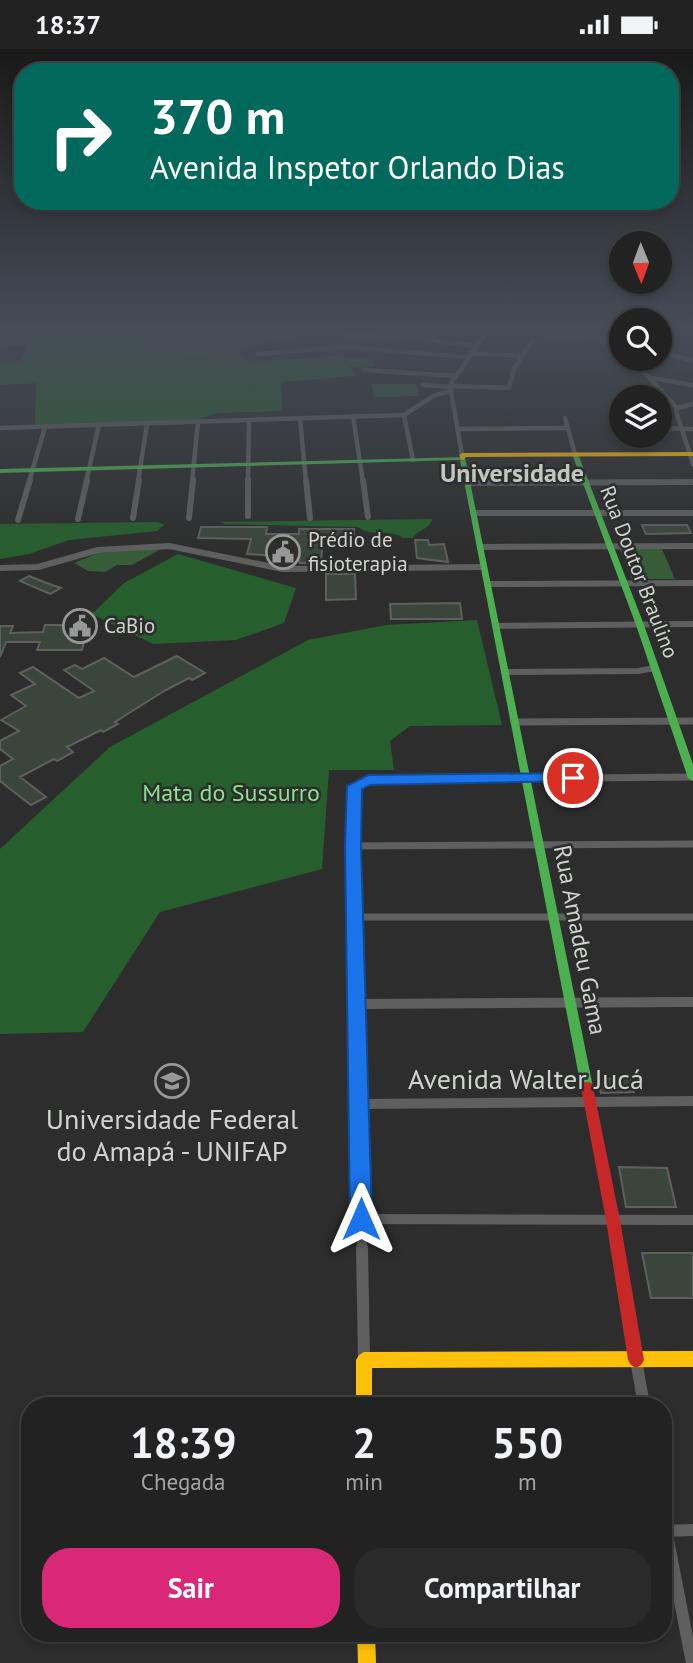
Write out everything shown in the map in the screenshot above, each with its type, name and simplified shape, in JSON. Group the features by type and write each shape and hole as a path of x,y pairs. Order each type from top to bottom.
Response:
{"street":[{"path":"0,428 404,415 419,405"},
{"name":"Rua Amadeu Gama","path":"454,405 613,1220 643,1397"},
{"path":"672,407 691,406"},
{"path":"0,471 575,454 691,457 675,407"},
{"path":"404,415 414,460"},
{"path":"353,417 368,517"},
{"path":"300,418 310,518"},
{"name":"Rua Doutor Braulino","path":"565,418 585,483 640,625 693,777"},
{"path":"248,516 249,420"},
{"path":"189,518 198,422"},
{"path":"132,518 147,423"},
{"path":"78,519 99,425"},
{"path":"18,520 45,427"},
{"path":"457,429 567,428"},
{"path":"672,429 693,429"},
{"path":"467,483 693,482"},
{"path":"473,513 693,513"},
{"path":"0,568 38,567 98,550 169,546 283,569 484,566"},
{"path":"480,547 693,546"},
{"path":"488,584 693,583"},
{"path":"495,626 693,624"},
{"path":"505,672 638,671 655,668"},
{"path":"514,722 693,721"},
{"path":"364,1397 354,786 368,780 693,777"},
{"path":"353,846 693,844"},
{"path":"356,917 693,917"},
{"path":"358,1003 693,1002"},
{"name":"Avenida Walter Jucá","path":"360,1104 693,1101"},
{"path":"361,1219 693,1220"},
{"path":"363,1360 693,1359"},
{"path":"672,1531 693,1530"},
{"path":"672,1565 692,1663"},
{"path":"366,1642 367,1663"}],"green space":[{"path":"35,405 282,405 282,411 218,413 193,421 35,425"},
{"path":"432,519 429,525 413,538 369,532 358,527 220,522"},
{"path":"158,522 164,525 157,531 69,540 29,554 0,559 0,524"},
{"path":"161,549 132,565 117,565 105,572 88,571 74,563 98,553"},
{"path":"620,549 662,549 675,579 632,579"},
{"path":"178,554 296,588 284,623 236,640 153,644 92,614 124,583"},
{"name":"Mata do Sussurro","path":"477,620 502,725 410,726 390,741 394,770 329,770 322,869 160,912 83,1032 0,1034 0,849 110,747 308,640 386,625"}],"building":[{"path":"642,525 687,525 691,533 646,534"},
{"path":"201,527 267,527 266,534 299,534 299,529 354,529 354,536 323,536 321,563 300,563 297,557 247,554 251,539 198,538"},
{"path":"415,540 428,540 429,545 444,544 448,562 417,558"},
{"path":"326,574 355,574 356,599 326,600"},
{"path":"29,576 61,588 50,594 20,581"},
{"path":"460,603 462,619 391,619 390,604"},
{"path":"45,625 88,625 82,650 37,650 40,642 6,642 0,657 0,626 13,626 10,633 43,632"},
{"path":"177,656 205,673 164,691 115,722 118,724 67,747 73,752 20,777 46,797 31,805 0,781 0,766 13,759 0,749 0,741 19,731 1,720 26,706 11,695 35,684 20,673 33,667 79,698 94,691 64,670 75,665 82,669 104,658 134,677"},
{"path":"631,1078 634,1092 601,1093 597,1079"},
{"path":"619,1167 667,1168 676,1207 626,1207"},
{"path":"642,1253 693,1253 693,1298 651,1298"}],"traffic: fast":[{"path":"575,454 640,625 693,778"},
{"path":"0,471 463,458"},
{"path":"463,458 587,1087"}],"traffic: slow":[{"path":"463,458 462,455 693,454"},
{"path":"364,1397 364,1360 693,1359"},
{"path":"366,1642 367,1663"}],"traffic: jam":[{"path":"587,1087 636,1360"}],"place":[{"name":"Prédio de fisioterapia","path":"283,552"},
{"name":"CaBio","path":"80,626"},
{"name":"Universidade Federal do Amapá - UNIFAP","path":"172,1081"}],"district":[{"name":"Universidade","path":"512,473"}],"route":[{"path":"361,1219 354,786 368,780 573,778"}]}
